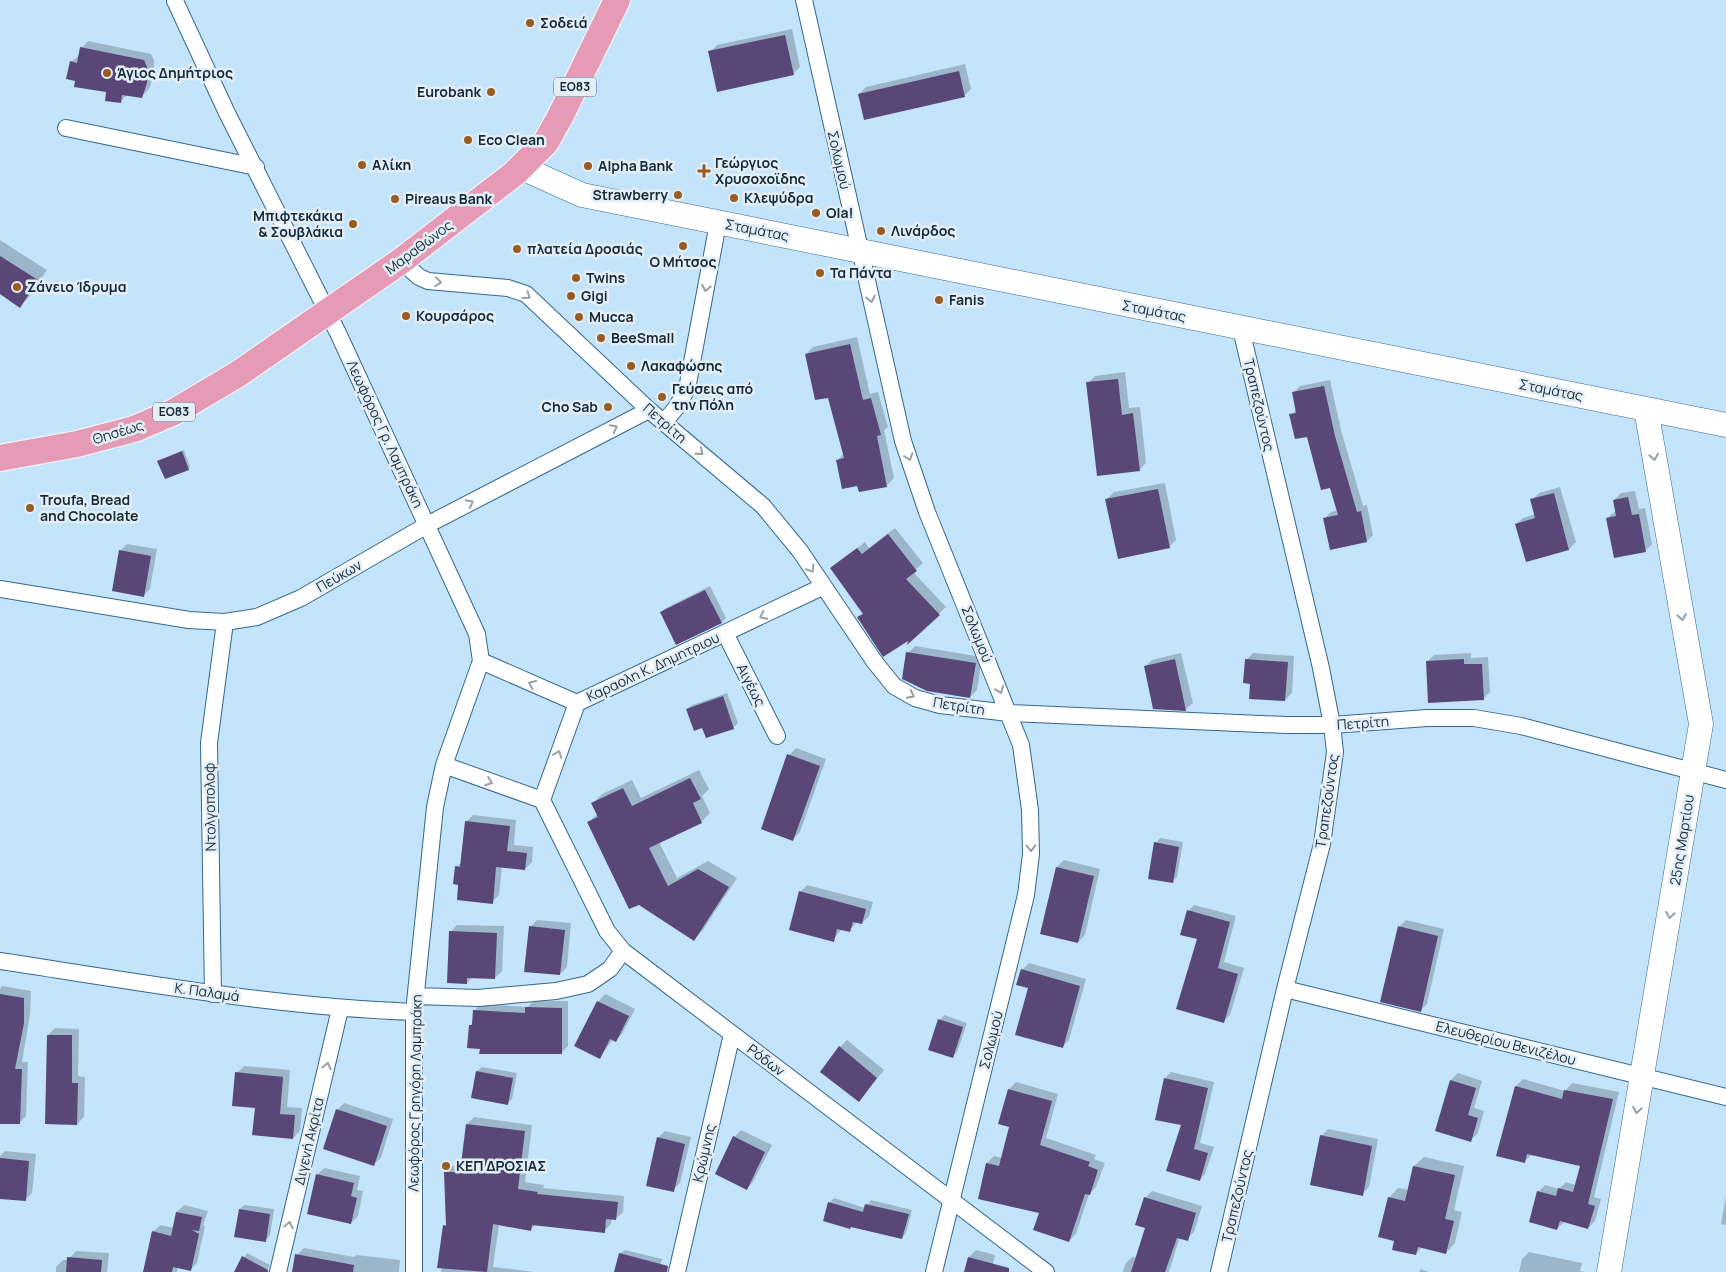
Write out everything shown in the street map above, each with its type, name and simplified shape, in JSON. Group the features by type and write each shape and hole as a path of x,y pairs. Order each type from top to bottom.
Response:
{"main road":[{"name":"Μαραθώνος","path":"326,313 401,261 515,174 546,142 554,130 617,0"},
{"name":"Θησέως","path":"0,458 77,444 134,429 174,412 238,374 326,313"}],"street":[{"name":"Σολωμού","path":"804,0 862,252 903,442 927,512 1010,713 1021,745 1030,810 1031,854 1026,895 934,1272"},
{"name":"Λεωφόρος Γρ. Λαμπράκη","path":"174,1 227,113 256,167 326,313 338,333 477,634 482,661"},
{"path":"66,128 256,167"},
{"name":"Σταμάτας","path":"515,174 582,195 1726,425"},
{"path":"664,422 676,408 686,389 718,222"},
{"name":"Πετρίτη","path":"401,261 419,277 428,280 508,288 526,294 649,410 763,506 800,550 822,587 874,661 894,686 915,698 940,705 1010,713 1332,725 1427,718 1474,718 1521,726 1693,773 1726,780"},
{"name":"Τραπεζούντος","path":"1219,1272 1285,989 1322,844 1335,752 1321,668 1241,329"},
{"name":"25ης Μαρτίου","path":"1609,1272 1701,724 1646,409"},
{"name":"Πεύκων","path":"0,589 189,620 225,622 257,617 301,598 427,525 649,410"},
{"name":"Καραολη Κ. Δημητριου","path":"542,800 577,703 822,587"},
{"name":"Ντολγοπολοφ","path":"213,994 209,743 225,622"},
{"name":"Αιγέως","path":"725,634 777,736"},
{"path":"542,800 444,765 482,661 577,703"},
{"name":"Λεωφόρος Γρηγόρη Λαμπράκη","path":"414,1272 415,1004 435,807 444,765"},
{"name":"Ρόδων","path":"542,800 607,930 623,951 1046,1272"},
{"name":"Κ. Παλαμά","path":"0,961 213,994 340,1009 556,991 588,984 610,969 623,951"},
{"name":"Ελευθερίου Βενιζέλου","path":"1285,989 1726,1097"},
{"name":"Διγενή Ακρίτα","path":"278,1272 340,1009"},
{"name":"Κρώμνης","path":"677,1272 732,1034"}],"building":[{"path":"785,35 794,75 717,92 708,51"},
{"name":"Άγιος Δημήτριος","path":"80,47 144,60 147,67 147,83 142,98 122,95 121,103 105,101 106,92 74,87 75,81 66,79 70,61 77,63"},
{"path":"959,71 965,97 864,120 858,94"},
{"name":"Ζάνειο Ίδρυμα","path":"0,256 38,280 20,308 0,294"},
{"path":"850,344 863,400 871,398 881,435 877,436 887,487 859,492 857,486 842,489 836,460 844,458 828,398 815,400 805,354"},
{"path":"1118,379 1122,415 1133,413 1140,471 1097,476 1086,382"},
{"path":"1324,386 1335,436 1357,512 1361,511 1367,542 1330,550 1323,518 1338,515 1330,488 1321,490 1307,437 1295,439 1289,414 1296,413 1292,392"},
{"path":"182,451 189,470 165,479 157,461"},
{"path":"1158,489 1170,548 1118,559 1105,499"},
{"path":"1554,493 1569,550 1526,562 1515,524 1535,518 1530,499"},
{"path":"1628,497 1632,515 1639,514 1646,552 1614,558 1606,518 1616,516 1613,500"},
{"path":"888,534 917,571 906,579 940,615 907,645 908,641 883,657 857,617 863,614 830,568 857,548 862,554"},
{"path":"119,550 151,556 144,597 112,591"},
{"path":"705,590 722,623 676,645 660,612"},
{"path":"906,652 976,663 970,698 927,691 902,679"},
{"path":"1175,659 1186,711 1153,709 1144,666"},
{"path":"1245,659 1288,662 1285,701 1249,699 1250,684 1243,683"},
{"path":"1464,659 1464,664 1482,664 1484,700 1428,703 1426,661"},
{"path":"723,696 734,729 706,738 702,728 694,731 686,709"},
{"path":"787,754 820,766 793,841 761,829"},
{"path":"690,778 701,799 693,803 702,823 649,848 668,886 698,869 729,887 694,941 639,905 629,909 587,822 598,817 591,803 623,788 632,806"},
{"path":"465,821 510,826 507,851 527,853 525,870 496,867 493,904 457,900 458,885 453,884 455,866 460,867"},
{"path":"1154,842 1179,847 1173,883 1148,879"},
{"path":"1056,867 1094,876 1078,943 1040,934"},
{"path":"799,891 866,909 862,924 853,922 850,932 837,929 834,942 789,930"},
{"path":"1187,910 1230,922 1218,968 1238,974 1224,1023 1176,1009 1197,939 1180,935"},
{"path":"529,926 565,930 560,975 524,972"},
{"path":"1398,926 1438,936 1421,1012 1380,1002"},
{"path":"449,931 497,933 495,979 467,978 467,984 447,983"},
{"path":"1021,969 1080,986 1063,1048 1015,1035 1028,988 1016,985"},
{"path":"0,994 24,998 24,1023 15,1069 22,1069 20,1124 0,1124"},
{"path":"597,1001 629,1016 616,1042 610,1039 600,1059 574,1046"},
{"path":"525,1007 562,1008 562,1054 479,1054 480,1049 467,1048 469,1025 472,1025 473,1010 525,1013"},
{"path":"938,1019 963,1027 953,1058 928,1050"},
{"path":"47,1035 72,1035 72,1083 78,1083 77,1125 45,1124"},
{"path":"839,1046 877,1078 859,1102 820,1072"},
{"path":"476,1071 513,1078 508,1105 471,1098"},
{"path":"235,1072 283,1077 280,1114 295,1115 293,1139 252,1135 255,1108 232,1106"},
{"path":"1164,1078 1208,1088 1194,1149 1208,1153 1200,1181 1166,1171 1181,1125 1155,1120"},
{"path":"1450,1080 1476,1088 1468,1115 1478,1118 1471,1142 1435,1131"},
{"path":"1515,1086 1562,1099 1564,1090 1613,1099 1588,1204 1595,1206 1588,1229 1560,1221 1557,1230 1529,1222 1537,1191 1556,1196 1558,1188 1573,1192 1580,1166 1527,1154 1525,1163 1496,1156"},
{"path":"1008,1089 1052,1101 1040,1145 1090,1162 1088,1166 1098,1170 1090,1195 1085,1194 1069,1242 1033,1230 1039,1213 978,1199 986,1163 999,1166 1009,1127 998,1124"},
{"path":"336,1109 387,1126 374,1166 323,1149"},
{"path":"466,1124 525,1131 518,1189 538,1192 537,1194 618,1202 616,1220 606,1219 605,1233 532,1225 531,1231 493,1224 487,1272 437,1268 443,1225 446,1226 444,1172 460,1172"},
{"path":"1320,1135 1372,1146 1363,1196 1310,1185"},
{"path":"733,1136 765,1152 747,1190 715,1174"},
{"path":"657,1137 685,1144 674,1192 646,1186"},
{"path":"0,1158 29,1161 26,1201 0,1199"},
{"path":"1413,1166 1455,1175 1445,1219 1454,1221 1446,1254 1418,1247 1416,1255 1392,1250 1394,1241 1378,1237 1388,1197 1405,1201"},
{"path":"316,1174 354,1183 351,1196 357,1198 351,1224 307,1214"},
{"path":"1144,1197 1196,1213 1188,1241 1177,1238 1165,1272 1131,1272 1145,1228 1135,1225"},
{"path":"828,1202 863,1212 865,1204 909,1214 902,1239 851,1227 850,1229 823,1221"},
{"path":"239,1209 270,1214 266,1242 234,1237"},
{"path":"176,1212 202,1217 199,1231 192,1230 199,1234 191,1271 173,1267 172,1272 143,1272 152,1231 171,1236"},
{"path":"619,1253 668,1266 667,1272 614,1272"},
{"path":"295,1254 354,1265 353,1272 292,1272"},
{"path":"242,1256 268,1270 268,1272 234,1272"},
{"path":"67,1257 102,1260 101,1272 66,1272"},
{"path":"968,1257 1009,1268 1009,1272 964,1272"}],"place":[{"name":"Σοδειά","path":"530,23"},
{"name":"Άγιος Δημήτριος","path":"107,73"},
{"name":"Eurobank","path":"491,92"},
{"name":"Eco Clean","path":"468,140"},
{"name":"Αλίκη","path":"362,165"},
{"name":"Alpha Bank","path":"588,166"},
{"name":"Γεώργιος Χρυσοχοϊδης","path":"704,171"},
{"name":"Strawberry","path":"678,195"},
{"name":"Κλεψύδρα","path":"734,198"},
{"name":"Pireaus Bank","path":"395,199"},
{"name":"Ola!","path":"816,213"},
{"name":"Μπιφτεκάκια & Σουβλάκια","path":"353,224"},
{"name":"Λινάρδος","path":"881,231"},
{"name":"Ο Μήτσος","path":"683,246"},
{"name":"πλατεία Δροσιάς","path":"517,249"},
{"name":"Τα Πάντα","path":"820,273"},
{"name":"Twins","path":"576,278"},
{"name":"Ζάνειο Ίδρυμα","path":"17,287"},
{"name":"Gigi","path":"571,296"},
{"name":"Fanis","path":"939,300"},
{"name":"Κουρσάρος","path":"406,316"},
{"name":"Mucca","path":"579,317"},
{"name":"BeeSmall","path":"601,338"},
{"name":"Λακαφώσης","path":"631,366"},
{"name":"Γεύσεις από την Πόλη","path":"662,397"},
{"name":"Cho Sab","path":"608,407"},
{"name":"Troufa, Bread and Chocolate","path":"30,508"},
{"name":"ΚΕΠ ΔΡΟΣΙΑΣ","path":"446,1166"}]}
